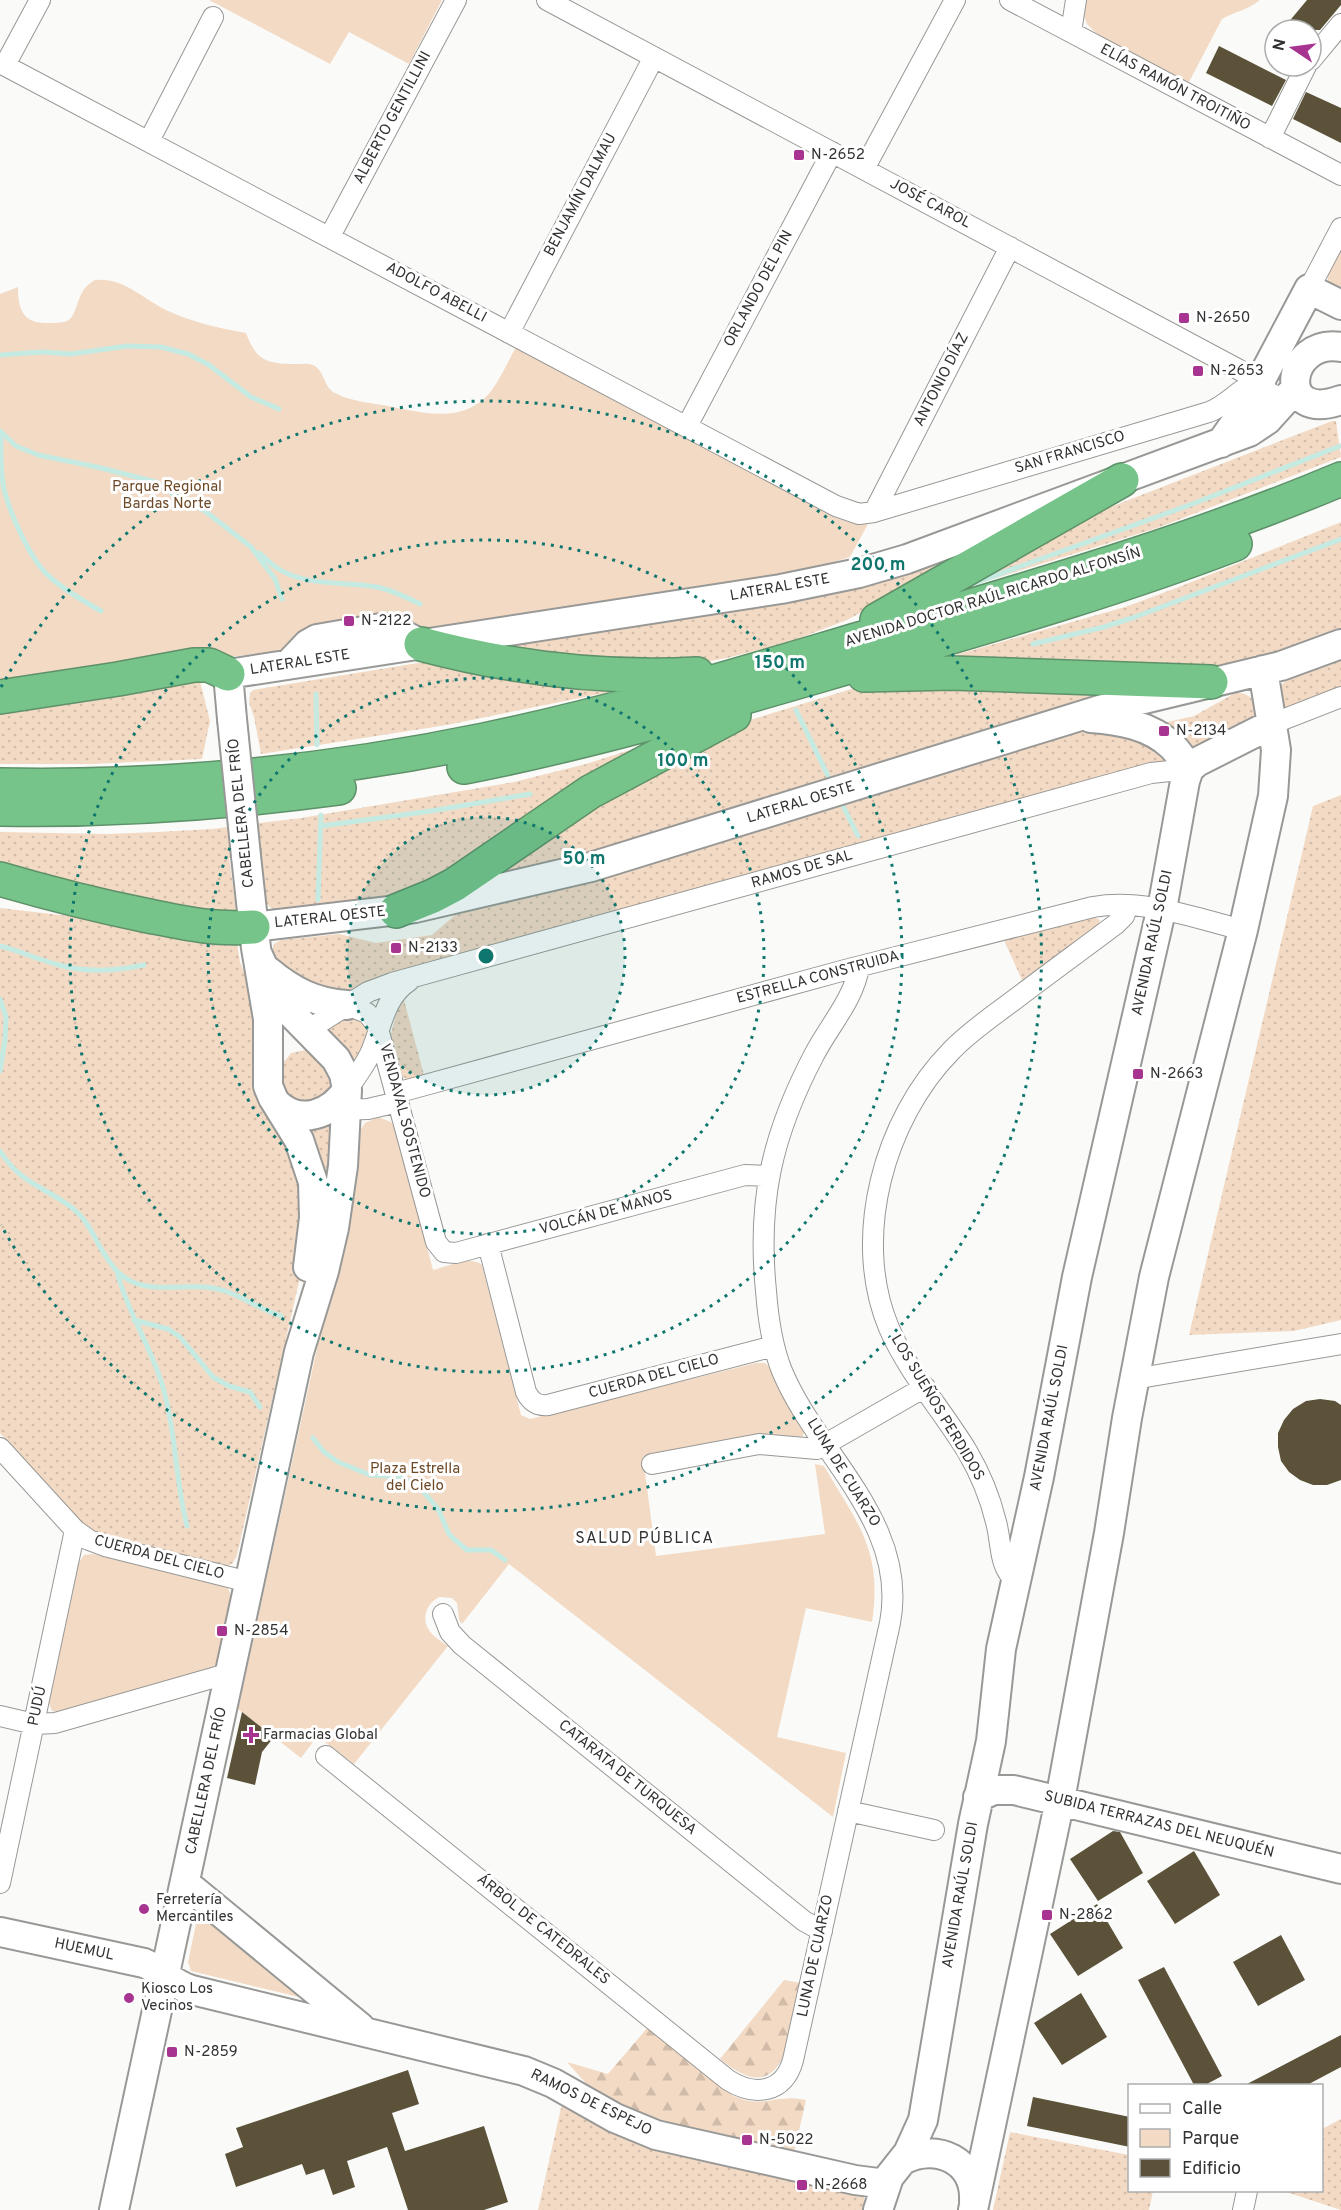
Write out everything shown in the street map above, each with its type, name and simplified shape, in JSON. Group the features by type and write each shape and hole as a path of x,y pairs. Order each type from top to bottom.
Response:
{"highway":[{"name":"AVENIDA DOCTOR RAÚL RICARDO ALFONSÍN","path":"0,785 155,783 279,773 363,762 476,742 640,703 1134,556 1271,508 1341,479"},
{"path":"830,647 1122,480"},
{"name":"AVENIDA DOCTOR RAÚL RICARDO ALFONSÍN","path":"0,809 98,810 195,805 282,796 487,763 585,741 803,680 1116,587 1194,560 1341,503"},
{"path":"421,644 501,663 595,672 672,676 756,669"},
{"path":"0,696 118,679 194,664 209,665 228,674"},
{"path":"396,911 433,896 459,882 573,803 627,771 803,680 933,672 1211,682"},
{"path":"0,879 87,903 220,929 257,948"}],"main road":[{"path":"1318,299 1338,340"},
{"path":"1290,354 1318,299"},
{"path":"1220,444 1240,418 1260,381 1318,299"},
{"path":"1260,381 1280,360 1290,354 1338,340"},
{"path":"1314,397 1296,371 1303,360 1314,351 1338,340"},
{"path":"1290,354 1314,397"},
{"name":"LATERAL ESTE","path":"228,674 289,664 317,639 381,628 392,629 421,644 833,579 918,555 1220,444 1314,397"},
{"name":"LATERAL OESTE","path":"257,948 396,911 435,904 607,862 1139,699 1292,663 1341,644"},
{"path":"973,2207 1060,1800 1111,1522 1134,1379 1158,1260 1243,930 1275,787 1276,759 1263,670"},
{"name":"CABELLERA DEL FRÍO","path":"228,674 246,856 268,1019 272,1095 303,1150 314,1194 314,1229 299,1352"},
{"path":"1080,717 1113,720 1148,730 1172,746 1189,769 1200,760 1272,724"},
{"name":"AVENIDA RAÚL SOLDI","path":"884,2199 893,2171 917,2138 923,2120 978,1797 991,1741 1000,1657 1039,1476 1077,1276 1161,910 1184,784 1189,769"},
{"path":"257,948 284,984 306,997 322,1002 347,1005"},
{"name":"CABELLERA DEL FRÍO","path":"114,2210 299,1352 324,1271 334,1228 344,1074 336,1059 282,1003 257,948"},
{"path":"308,1030 278,1051 268,1071 272,1095 285,1111 300,1116 312,1116 341,1103"},
{"name":"SUBIDA TERRAZAS DEL NEUQUÉN","path":"978,1797 989,1791 1004,1788 1341,1869"},
{"name":"RAMOS DE ESPEJO","path":"185,1883 366,2032"},
{"name":"HUEMUL","path":"0,1932 144,1963 165,1976"},
{"name":"RAMOS DE ESPEJO","path":"165,1976 178,1985 192,1990 524,2071 553,2083 625,2123 667,2138 855,2180 884,2199"},
{"path":"903,2160 924,2152 939,2153 953,2159 964,2169 971,2181 973,2207"}],"street":[{"path":"3,64 40,0"},
{"name":"ALBERTO GENTILLINI","path":"330,236 456,0"},
{"name":"JOSÉ CAROL","path":"548,0 1260,381 1270,394 1314,397"},
{"path":"864,169 955,0"},
{"name":"ELÍAS RAMÓN TROITIÑO","path":"1010,0 1341,175"},
{"path":"1071,32 1076,0"},
{"path":"149,141 213,17"},
{"path":"1323,46 1341,24"},
{"name":"BENJAMÍN DALMAU","path":"509,333 654,57"},
{"name":"ADOLFO ABELLI","path":"3,64 843,510 859,514 874,512"},
{"path":"1270,138 1300,78"},
{"name":"ORLANDO DEL PIN","path":"687,426 832,152"},
{"path":"1318,299 1341,228"},
{"name":"ANTONIO DÍAZ","path":"874,512 1010,247"},
{"name":"SAN FRANCISCO","path":"874,512 1209,412 1222,406 1240,391 1260,381"},
{"path":"1272,724 1341,698"},
{"name":"RAMOS DE SAL","path":"308,1030 375,989 1151,773 1189,769"},
{"name":"ESTRELLA CONSTRUIDA","path":"341,1103 368,1109 397,1097 859,967 1093,907 1128,904 1243,930"},
{"name":"LOS SUEÑOS PERDIDOS","path":"1017,1579 1006,1569 994,1514 976,1467 890,1330 881,1302 873,1241 881,1177 891,1147 912,1104 930,1077 951,1052 976,1029 1116,924 1124,916 1128,904"},
{"name":"LUNA DE CUARZO","path":"766,2090 782,2081 791,2068 890,1623 892,1599 890,1566 878,1528 786,1380 774,1346 763,1252 763,1212 768,1176 778,1142 814,1055 855,984 859,967"},
{"name":"RAMOS DE SAL","path":"341,1103 370,1055 393,995 403,985 417,977"},
{"name":"VENDAVAL SOSTENIDO","path":"347,1005 367,1013 375,1021 379,1030 436,1242 444,1252"},
{"name":"VOLCÁN DE MANOS","path":"444,1252 456,1253 745,1175 768,1176"},
{"name":"CUERDA DEL CIELO","path":"488,1244 526,1392 534,1403 548,1405 774,1346"},
{"path":"1134,1379 1341,1344"},
{"path":"652,1464 759,1444 818,1449 925,1387"},
{"name":"CUERDA DEL CIELO","path":"0,1448 75,1530 97,1544 249,1582"},
{"name":"PUDÚ","path":"0,1883 75,1530"},
{"name":"CATARATA DE TURQUESA","path":"443,1614 450,1632 462,1645 804,1921 822,1931"},
{"path":"0,1716 34,1724 66,1720 230,1673"},
{"name":"ÁRBOL DE CATEDRALES","path":"326,1755 728,2080 748,2090 766,2090"},
{"path":"848,1812 934,1830"},
{"path":"1243,2210 1247,2192"}],"green space":[{"path":"209,0 442,0 409,64 349,32 330,64"},
{"path":"1084,0 1260,0 1222,19 1189,82 1100,37 1087,24 1084,16"},
{"path":"1341,250 1341,299 1330,286 1328,276"},
{"name":"Parque Regional Bardas Norte","path":"95,280 106,280 124,285 166,310 186,318 246,333 254,349 263,359 285,364 313,365 320,371 328,387 341,396 419,412 445,414 458,412 481,401 495,386 516,347 836,518 851,523 868,524 850,557 810,569 425,630 355,624 353,617 344,618 344,625 284,651 179,662 0,686 0,294 18,287 19,302 27,318 39,323 63,322 71,318 80,296"},
{"path":"1336,421 1341,457 1157,528 948,593 1090,515"},
{"path":"1341,522 1341,630 1304,644 1206,672 927,663 1125,607"},
{"path":"996,539 847,620 789,642 727,658 692,664 483,649 812,598 850,589"},
{"path":"1341,660 1341,688 1283,708 1280,686 1286,681"},
{"path":"430,661 639,686 447,725 261,754 249,703 250,693 253,690"},
{"path":"200,681 210,721 202,759 92,764 0,764 0,706"},
{"path":"858,687 1127,688 583,856 490,879 490,869 740,723"},
{"path":"1235,693 1249,696 1259,716 1181,758 371,981 340,994 280,970 272,952 274,944 281,940 339,934 376,943 432,935 455,915 625,871 1089,728 1123,732 1194,716"},
{"path":"664,739 414,894 274,911 267,904 261,855 229,858 236,906 235,916 0,872 0,832 108,834 158,832 212,829 301,818 514,782 586,764"},
{"path":"1341,795 1341,1320 1294,1331 1189,1335 1313,806"},
{"path":"0,908 172,928 237,943 240,962 256,1001 253,1073 255,1088 302,1176 303,1264 237,1555 233,1563 225,1567 95,1533 80,1522 0,1433"},
{"path":"1094,917 1100,920 1098,925 1022,980 1003,938"},
{"path":"404,1000 424,1075 408,1080 399,1075 390,1038 399,1002"},
{"path":"348,1017 358,1018 370,1029 357,1067 327,1032 329,1028"},
{"path":"310,1049 335,1074 331,1092 309,1107 284,1096 279,1068 291,1053"},
{"name":"Plaza Estrella del Cielo","path":"378,1117 391,1122 396,1130 433,1270 465,1261 482,1265 521,1415 530,1419 756,1363 765,1363 770,1367 805,1430 802,1438 748,1438 643,1457 656,1556 825,1534 815,1464 824,1466 857,1522 871,1557 874,1576 872,1622 806,1608 777,1737 846,1753 833,1817 509,1564 462,1624 459,1620 457,1603 452,1598 440,1597 429,1606 426,1620 429,1630 448,1646 354,1764 322,1740 313,1742 301,1758 238,1709 341,1239 359,1132 365,1123"},
{"path":"332,1118 330,1213 304,1127"},
{"path":"93,1554 220,1584 228,1588 232,1598 220,1657 213,1668 203,1674 58,1712 52,1711 49,1703 78,1564 84,1555"},
{"path":"203,1916 300,1994 299,1997 191,1971 188,1962 197,1919"},
{"path":"784,1980 801,1983 793,2023 782,2060 772,2072 759,2077 742,2074 720,2059"},
{"path":"648,2027 724,2090 736,2097 757,2102 784,2098 806,2100 793,2157 652,2124 590,2088 567,2062 608,2074"},
{"path":"564,2104 863,2194 865,2201 863,2210 538,2210 561,2108"},
{"path":"1341,2119 1341,2210 1286,2192 1323,2192 1323,2128"},
{"path":"1010,2132 1128,2155 1128,2192 1153,2192 1149,2210 993,2210"}],"building":[{"path":"1307,0 1341,0 1341,5 1323,26 1323,18 1292,18"},
{"path":"1219,46 1263,68 1263,78 1286,80 1272,106 1206,73"},
{"path":"1306,92 1341,108 1341,143 1293,119"},
{"path":"1320,1399 1335,1401 1341,1405 1341,1480 1327,1485 1313,1485 1289,1472 1281,1461 1278,1433 1284,1420 1293,1409 1306,1401"},
{"path":"242,1712 274,1737 262,1752 255,1785 227,1778"},
{"path":"1113,1831 1120,1832 1143,1873 1098,1901 1070,1859"},
{"path":"1194,1851 1220,1895 1175,1924 1147,1881"},
{"path":"1097,1904 1123,1948 1078,1976 1050,1934"},
{"path":"1281,1935 1305,1980 1258,2006 1233,1962"},
{"path":"1164,1967 1222,2076 1207,2084 1193,2084 1138,1980"},
{"path":"1081,1993 1107,2037 1062,2065 1034,2023"},
{"path":"1341,2035 1341,2067 1309,2084 1247,2084"},
{"path":"408,2070 419,2104 392,2113 405,2151 484,2126 508,2202 484,2210 408,2210 387,2147 347,2161 355,2187 333,2195 324,2169 306,2175 302,2164 236,2187 225,2154 243,2147 236,2128"},
{"path":"1033,2097 1128,2117 1128,2147 1027,2126"}],"waterway":[{"path":"0,355 42,352 71,354 127,346 161,347 188,354 209,365 251,397 279,409"},
{"path":"0,431 16,446 38,455 156,482 177,497 205,511 251,547 275,579 282,599"},
{"path":"1,434 1,468 4,489 16,524 29,549 43,571 51,578 75,596 101,611"},
{"path":"969,585 1195,503 1340,446"},
{"path":"1033,644 1135,617 1341,539"},
{"path":"259,553 277,568 300,578 377,587 420,604"},
{"path":"316,694 317,745"},
{"path":"796,710 830,780"},
{"path":"321,826 431,811 530,794"},
{"path":"842,804 858,836"},
{"path":"318,900 321,815"},
{"path":"0,946 70,968 112,970 144,965"},
{"path":"0,999 6,1017 0,1071"},
{"path":"0,1151 24,1178 61,1200 79,1214 110,1263 127,1279 150,1287 201,1287 222,1290 281,1316"},
{"path":"117,1272 167,1401 187,1526"},
{"path":"134,1320 168,1329 180,1337 213,1377 229,1386 250,1392 260,1407"},
{"path":"313,1438 324,1452 338,1462 370,1475 399,1477 416,1483 438,1509 449,1534 454,1539 467,1550 491,1550 505,1560"}],"place":[{"name":"N-2652","path":"799,155"},
{"name":"N-2650","path":"1184,318"},
{"name":"N-2653","path":"1198,371"},
{"name":"N-2122","path":"349,621"},
{"name":"N-2134","path":"1164,731"},
{"name":"N-2133","path":"396,948"},
{"name":"N-2663","path":"1138,1074"},
{"name":"N-2854","path":"222,1631"},
{"name":"Farmacias Global","path":"251,1735"},
{"name":"Ferretería Mercantiles","path":"144,1909"},
{"name":"N-2862","path":"1047,1915"},
{"name":"Kiosco Los Vecinos","path":"129,1998"},
{"name":"N-2859","path":"172,2052"},
{"name":"N-5022","path":"747,2140"},
{"name":"N-2668","path":"802,2185"}],"district":[{"name":"SALUD PÚBLICA","path":"645,1539"}]}
